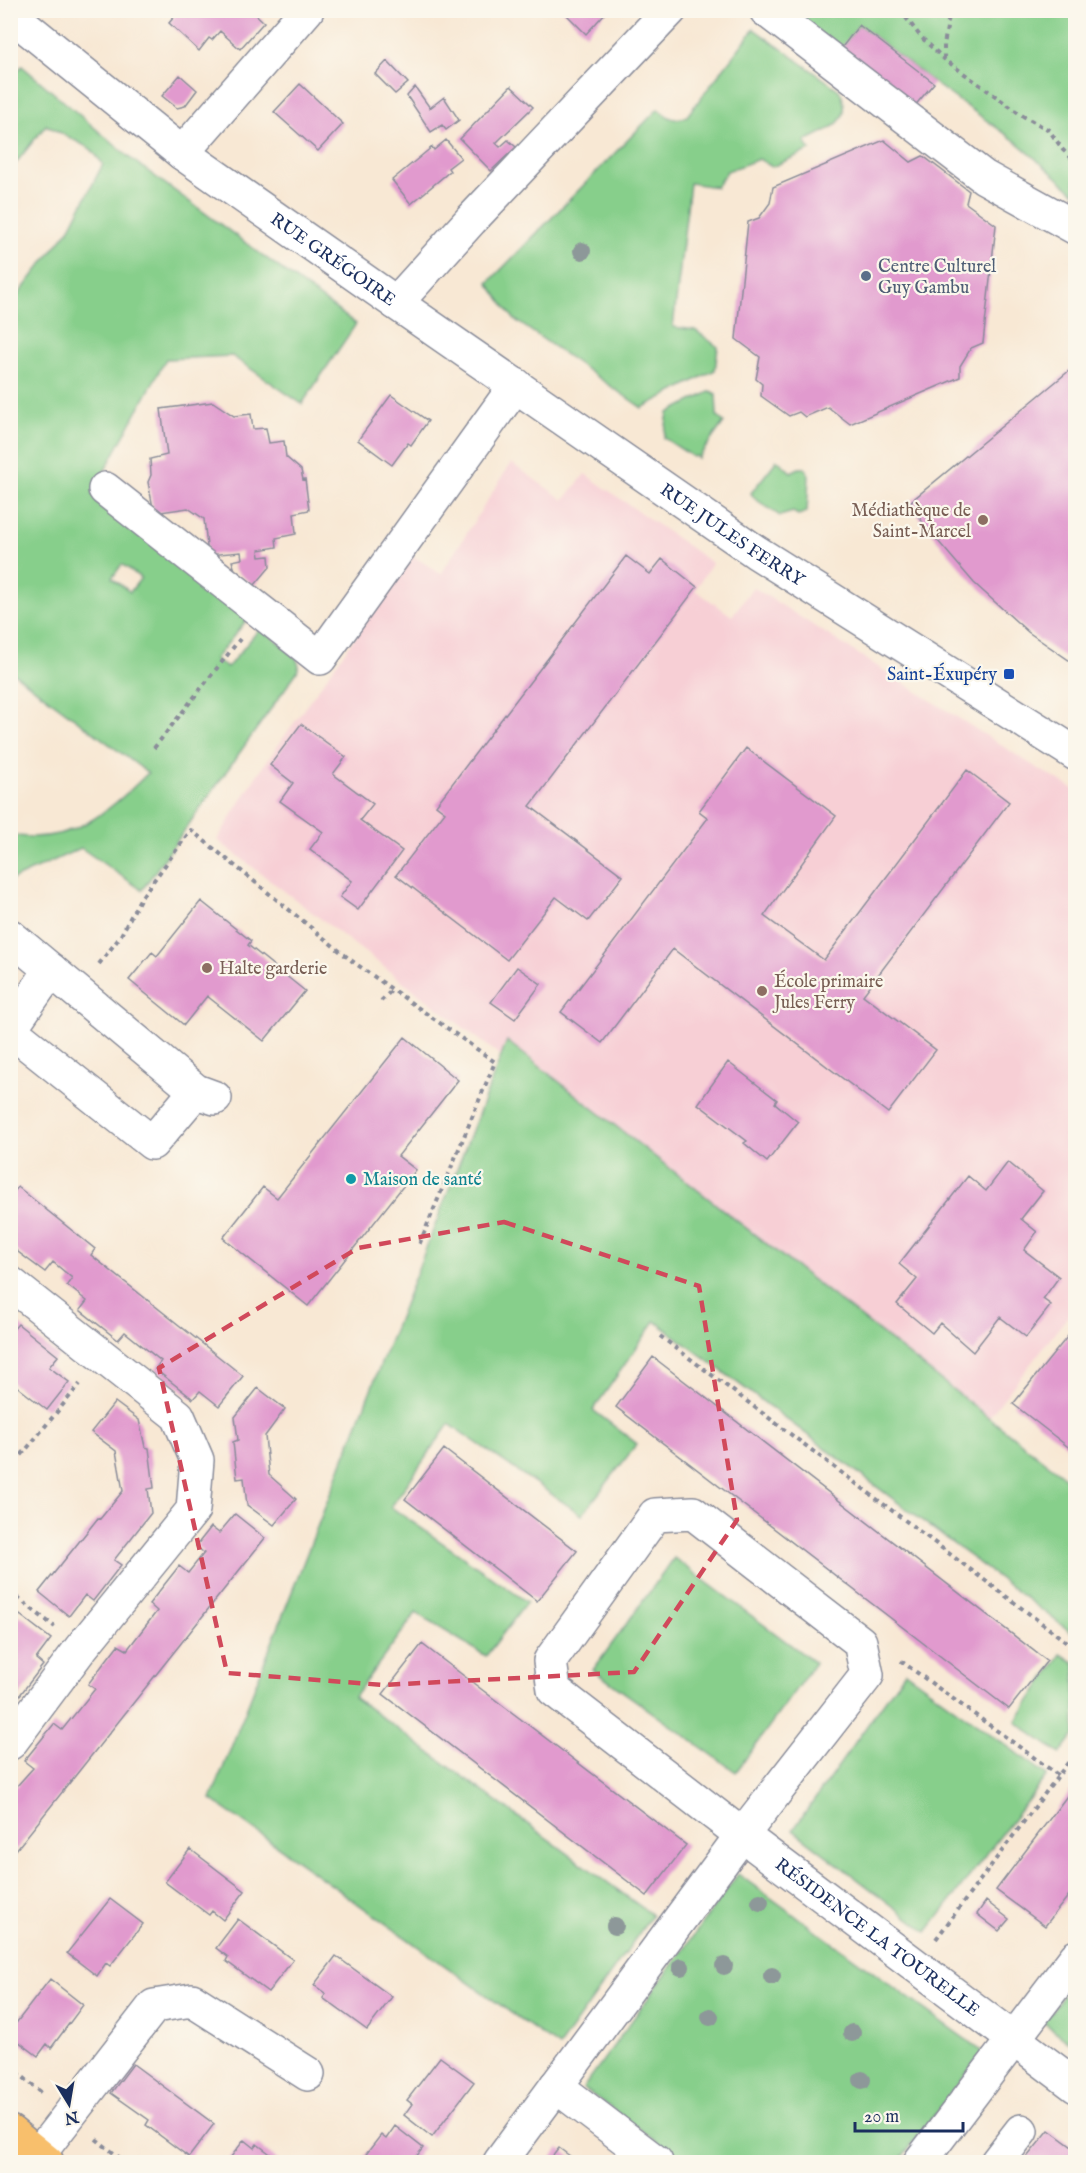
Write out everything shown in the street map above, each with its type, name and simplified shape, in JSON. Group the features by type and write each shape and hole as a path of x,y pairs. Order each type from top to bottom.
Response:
{"main road":[{"path":"10,2132 43,2159"}],"street":[{"path":"182,153 307,10"},
{"name":"RUE GRÉGOIRE","path":"10,14 182,153 396,303 471,220 670,10"},
{"path":"766,10 984,177 1076,228"},
{"name":"RUE JULES FERRY","path":"396,303 756,552 1076,754"},
{"path":"105,489 320,658 516,385"},
{"path":"10,936 206,1094 152,1143 10,1029 51,970"},
{"path":"10,1283 178,1416 197,1460 193,1510 81,1648 10,1743"},
{"name":"RÉSIDENCE LA TOURELLE","path":"863,1655 860,1642 693,1513 655,1515 550,1660 554,1690 742,1835 1076,2086"},
{"path":"500,2163 742,1835 867,1675 863,1655"},
{"path":"920,2163 1076,1957"},
{"path":"43,2159 68,2116 154,2006 192,2000 308,2074"},
{"path":"556,2086 656,2163"},
{"path":"997,2163 1021,2131"}],"path":[{"path":"900,10 920,36 944,59 1014,109 1049,130 1063,150 1076,162"},
{"path":"944,59 950,10"},
{"path":"1074,10 1076,23"},
{"path":"1073,50 1076,28"},
{"path":"154,748 261,612"},
{"path":"93,972 120,937 140,899 191,830 352,961 495,1062 419,1245"},
{"path":"381,1001 393,989"},
{"path":"660,1336 1076,1649"},
{"path":"10,1469 103,1356"},
{"path":"10,1593 81,1648"},
{"path":"863,1655 903,1662 1058,1775"},
{"path":"916,1966 1076,1752"},
{"path":"10,2066 68,2116"}],"highlighted area":[{"path":"504,1222 699,1286 737,1520 634,1672 383,1685 227,1673 159,1368 358,1248"}],"shaded area":[{"path":"511,463 564,500 585,474 712,563 695,590 732,616 753,587 1037,768 1074,789 1076,850 1072,861 1076,863 1075,1307 989,1417 507,1041 501,1056 217,840 257,775 413,556 441,574"}],"green space":[{"path":"784,11 1075,11 1075,193 1014,140 934,83 859,25 841,50"},
{"path":"754,29 839,90 844,110 842,117 831,128 805,141 810,150 772,167 759,159 727,171 716,187 690,183 673,327 695,330 718,347 715,370 642,408 514,319 488,283 658,109 668,117 675,119 687,116"},
{"path":"22,66 130,158 356,324 302,404 232,356 166,359 92,494 249,617 215,659 227,668 261,627 296,658 299,665 297,672 142,890 81,848 11,880 11,835 32,837 52,835 87,823 118,801 148,773 11,671 11,304 70,228 103,164 91,149 46,125 11,169 11,77","holes":["122,564 141,578 130,592 112,578"]},
{"path":"711,391 716,394 717,416 724,422 698,458 693,457 664,438 668,413"},
{"path":"777,460 791,472 805,468 809,476 807,512 798,515 793,512 780,516 754,498 751,493"},
{"path":"507,1041 1075,1485 1075,1635 655,1321 593,1410 637,1444 582,1515 449,1424 391,1507 527,1602 486,1656 416,1613 354,1697 652,1915 559,2047 211,1799"},
{"path":"674,1558 815,1663 736,1772 593,1670"},
{"path":"1061,1654 1075,1663 1075,1734 1060,1754 1016,1722"},
{"path":"905,1672 1047,1775 927,1932 793,1830"},
{"path":"738,1874 983,2052 898,2162 686,2162 583,2088"},
{"path":"1075,1980 1075,2046 1043,2022"}],"building":[{"path":"180,10 251,10 264,22 240,49 220,31 212,40 209,38 199,51 169,23"},
{"path":"562,10 608,10 586,34"},
{"path":"859,25 934,83 913,108 839,51"},
{"path":"387,61 408,83 395,94 375,74"},
{"path":"180,75 197,90 185,106 177,108 162,96"},
{"path":"300,84 343,124 318,151 274,112"},
{"path":"511,86 533,107 496,143 500,147 508,140 516,147 491,171 460,139"},
{"path":"415,87 430,108 444,97 459,120 446,130 442,125 431,132 407,96"},
{"path":"446,140 461,158 448,168 450,171 411,204 392,180 432,147 434,150"},
{"name":"Centre Culturel Guy Gambu","path":"884,140 911,162 923,156 969,191 966,203 996,225 983,343 971,348 960,366 960,377 850,424 828,407 805,417 799,412 789,416 761,396 762,384 756,379 760,357 736,339 748,222 759,218 770,203 773,187"},
{"path":"1076,365 1076,665 1028,632 974,583 926,527 909,503"},
{"path":"391,395 428,421 411,445 408,443 392,465 358,440"},
{"path":"213,402 234,416 251,414 253,429 266,428 269,443 284,441 286,457 301,470 303,480 305,479 309,510 294,513 296,534 276,538 277,547 259,550 260,557 269,556 270,567 254,586 235,570 232,561 242,559 241,552 208,555 204,519 188,508 154,513 148,482 151,475 150,459 167,455 161,409"},
{"path":"626,556 650,574 662,559 697,587 530,806 623,876 588,921 556,897 507,960 396,875 445,812 436,805"},
{"path":"301,724 346,757 333,774 373,804 360,820 402,851 358,910 340,897 352,881 310,849 323,832 280,801 293,783 270,765"},
{"path":"746,748 836,816 764,916 824,960 967,770 1009,802 863,995 936,1050 888,1113 673,949 602,1043 561,1012 708,818 699,811"},
{"name":"Halte garderie","path":"201,901 251,941 248,945 305,991 264,1041 207,996 184,1025 129,980 152,952 157,956"},
{"path":"517,967 541,984 515,1019 491,1002"},
{"name":"Maison de santé","path":"405,1037 458,1080 398,1156 416,1170 308,1306 223,1238 263,1187 277,1198"},
{"path":"728,1062 777,1100 775,1103 798,1122 767,1162 744,1143 747,1141 698,1104"},
{"path":"1008,1162 1043,1191 1021,1219 1037,1232 1024,1250 1059,1277 1043,1299 1051,1305 1026,1337 1000,1317 973,1352 940,1323 932,1333 897,1304 917,1279 899,1264 968,1176 986,1191"},
{"path":"18,1187 95,1249 91,1255 243,1376 219,1406 200,1391 193,1399 155,1369 161,1361 125,1332 118,1340 80,1310 87,1301 67,1285 72,1278 53,1262 45,1272 10,1246 10,1238 14,1233 10,1230 10,1193 12,1194"},
{"path":"18,1324 58,1356 49,1367 69,1382 47,1410 10,1381 10,1333"},
{"path":"1076,1326 1076,1453 1013,1404"},
{"path":"653,1357 1047,1661 1009,1709 616,1407"},
{"path":"258,1388 285,1409 265,1436 269,1475 296,1499 274,1525 247,1505 244,1478 237,1479 233,1442 238,1440 235,1417"},
{"path":"115,1402 139,1420 145,1447 149,1448 154,1488 148,1489 151,1513 114,1560 121,1565 93,1601 85,1595 69,1616 39,1592 98,1518 100,1519 123,1491 116,1451 91,1432"},
{"path":"444,1449 577,1551 537,1601 405,1499"},
{"path":"235,1514 265,1538 16,1850 10,1845 10,1783 16,1787 33,1768 24,1761 54,1724 62,1730 95,1689 88,1684 118,1645 127,1650 157,1611 149,1604 179,1566 188,1573 204,1553 196,1546 211,1527 219,1533"},
{"path":"20,1615 51,1639 36,1659 43,1665 13,1704 10,1702 10,1627"},
{"path":"422,1644 686,1845 647,1896 383,1694"},
{"path":"1076,1784 1076,1886 1045,1926 996,1890"},
{"path":"190,1849 245,1891 223,1920 212,1911 209,1915 165,1882"},
{"path":"110,1899 143,1924 110,1966 106,1963 97,1976 67,1953"},
{"path":"986,1901 1009,1919 999,1931 977,1914"},
{"path":"238,1919 293,1960 268,1992 226,1961 228,1957 216,1948"},
{"path":"336,1956 392,1997 367,2030 323,1998 326,1994 314,1985"},
{"path":"50,1979 83,2005 51,2048 47,2044 38,2056 10,2035 10,2031"},
{"path":"440,2057 474,2082 432,2137 404,2115 412,2104 407,2100"},
{"path":"133,2064 214,2124 189,2157 146,2125 149,2120 111,2093"},
{"path":"395,2126 423,2148 412,2162 360,2162 381,2135 386,2139"},
{"path":"1049,2130 1076,2150 1076,2162 1023,2162"},
{"path":"244,2140 254,2148 257,2144 281,2162 227,2162"},
{"path":"559,2148 578,2162 548,2162"}],"place":[{"name":"Centre Culturel Guy Gambu","path":"866,276"},
{"name":"Médiathèque de Saint-Marcel","path":"983,520"},
{"name":"Saint-Éxupéry","path":"1009,674"},
{"name":"Halte garderie","path":"207,968"},
{"name":"École primaire Jules Ferry","path":"762,991"},
{"name":"Maison de santé","path":"351,1179"}]}
